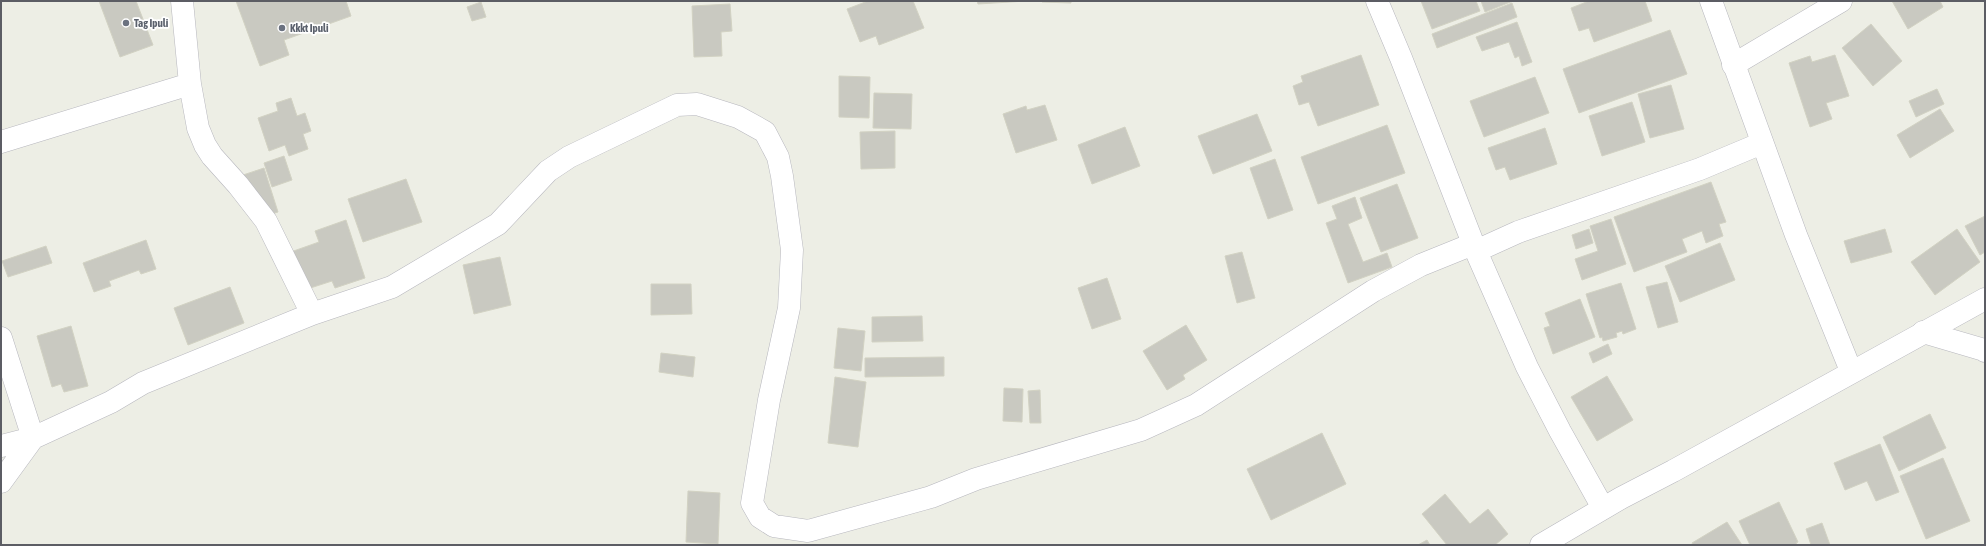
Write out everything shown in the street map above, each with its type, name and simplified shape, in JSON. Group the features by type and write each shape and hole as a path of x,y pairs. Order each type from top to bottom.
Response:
{"street":[{"path":"182,1 190,84 198,128 205,145 212,156 238,185 266,221 312,314"},
{"path":"1377,1 1441,160 1474,248 1527,366 1560,431 1603,508"},
{"path":"1711,1 1796,235 1852,371"},
{"path":"1733,65 1841,1"},
{"path":"1,142 190,84"},
{"path":"1,446 33,438 110,402 143,383 312,314 392,287 498,224 548,171 569,157 677,105 697,104 738,117 765,132 778,157 792,250 789,308 769,400 752,503 760,517 774,526 808,531 931,497 976,479 1141,430 1196,405 1373,290 1421,265 1700,169 1762,143"},
{"path":"1541,545 1603,508 1985,299"},
{"path":"1923,332 1985,351"},
{"path":"1,338 33,438"},
{"path":"1,482 33,438"}],"building":[{"name":"Tag Ipuli","path":"99,1 136,1 153,45 120,57"},
{"name":"Kkkt Ipuli","path":"236,1 346,1 351,16 284,40 289,55 260,66"},
{"path":"868,1 913,1 924,28 879,45 876,36 860,42 847,9"},
{"path":"977,1 1026,1 978,4"},
{"path":"1071,1 1071,3 1042,2"},
{"path":"1421,1 1476,1 1480,11 1432,29"},
{"path":"1481,1 1513,1 1485,12"},
{"path":"1589,1 1645,1 1652,21 1594,42 1589,28 1579,31 1571,8"},
{"path":"1892,1 1940,1 1943,7 1908,29"},
{"path":"481,2 486,17 472,21 467,7"},
{"path":"1512,3 1517,17 1437,48 1432,34"},
{"path":"730,4 732,31 721,32 722,56 694,57 692,6"},
{"path":"1517,22 1532,62 1522,66 1519,56 1515,58 1509,42 1482,51 1476,37"},
{"path":"1871,24 1902,61 1873,86 1842,48"},
{"path":"1670,30 1687,74 1579,113 1563,69"},
{"path":"1361,55 1379,105 1318,126 1309,102 1299,105 1293,86 1303,82 1301,76"},
{"path":"1835,55 1849,96 1826,103 1832,119 1810,127 1789,63 1810,56 1812,62"},
{"path":"839,76 870,77 869,118 839,117"},
{"path":"1535,77 1549,113 1484,137 1470,101"},
{"path":"1671,85 1684,129 1650,138 1638,94"},
{"path":"1937,89 1944,104 1916,117 1909,101"},
{"path":"874,93 912,94 911,129 873,128"},
{"path":"291,98 297,116 305,113 311,131 303,134 308,149 289,156 285,145 269,151 258,118 278,111 276,103"},
{"path":"1632,102 1645,142 1602,156 1589,116"},
{"path":"1045,105 1057,140 1016,153 1003,114 1026,106 1027,110"},
{"path":"1940,109 1954,131 1910,158 1897,135"},
{"path":"1257,114 1272,151 1213,174 1198,136"},
{"path":"1387,125 1405,173 1318,204 1301,157"},
{"path":"1125,127 1140,166 1092,184 1078,145"},
{"path":"1545,128 1557,164 1510,180 1505,167 1496,170 1488,148"},
{"path":"895,131 895,168 861,169 860,132"},
{"path":"284,156 292,180 272,187 264,163"},
{"path":"1275,159 1293,210 1268,219 1250,168"},
{"path":"264,168 278,212 257,219 243,175"},
{"path":"406,179 422,222 363,242 348,199"},
{"path":"1711,182 1726,222 1719,224 1723,236 1706,243 1702,231 1682,239 1687,252 1634,272 1614,217"},
{"path":"1397,184 1418,238 1381,252 1360,198"},
{"path":"1355,197 1362,218 1348,224 1363,262 1387,253 1392,267 1348,283 1326,223 1337,219 1332,206"},
{"path":"1985,216 1985,252 1980,255 1965,226"},
{"path":"1611,219 1626,264 1582,280 1575,259 1598,251 1590,226"},
{"path":"346,220 365,278 335,288 332,281 301,291 288,253 319,242 315,231"},
{"path":"1589,229 1593,243 1576,249 1572,235"},
{"path":"1885,229 1892,252 1851,263 1844,241"},
{"path":"1957,229 1980,262 1935,295 1911,262"},
{"path":"146,240 156,269 141,274 139,270 109,281 111,286 94,292 83,263"},
{"path":"1720,243 1735,280 1680,302 1665,266"},
{"path":"46,246 52,263 8,277 2,261"},
{"path":"1242,252 1255,298 1237,303 1225,256"},
{"path":"500,257 511,305 474,314 463,265"},
{"path":"1107,278 1121,319 1092,329 1078,288"},
{"path":"1667,282 1678,322 1658,328 1646,287"},
{"path":"1621,283 1636,329 1623,334 1622,331 1616,333 1617,337 1603,341 1602,337 1600,338 1586,294"},
{"path":"651,284 691,284 692,314 651,315"},
{"path":"230,287 244,323 188,345 174,308"},
{"path":"1580,299 1595,337 1553,354 1544,328 1550,326 1545,313"},
{"path":"922,316 923,341 872,342 872,317"},
{"path":"1186,325 1207,360 1183,375 1185,379 1167,390 1143,351"},
{"path":"71,326 88,386 64,392 61,384 52,387 37,336"},
{"path":"838,328 865,331 861,371 834,368"},
{"path":"1608,344 1612,354 1593,363 1589,353"},
{"path":"661,353 695,357 693,377 659,372"},
{"path":"944,357 944,376 865,377 865,358"},
{"path":"1607,376 1633,420 1597,441 1571,397"},
{"path":"835,377 866,382 858,447 828,443"},
{"path":"1004,388 1023,389 1022,422 1003,421"},
{"path":"1040,390 1041,423 1030,423 1028,391"},
{"path":"1930,414 1946,448 1899,471 1883,437"},
{"path":"1322,433 1346,484 1271,520 1247,469"},
{"path":"1880,444 1899,492 1876,501 1867,481 1845,490 1834,463"},
{"path":"1943,458 1970,521 1926,539 1900,476"},
{"path":"688,491 720,493 718,544 686,542"},
{"path":"1445,494 1470,524 1488,509 1508,534 1495,545 1447,545 1422,514"},
{"path":"1779,502 1798,542 1796,543 1797,545 1750,545 1739,521"},
{"path":"1727,522 1742,545 1693,545 1692,543"},
{"path":"1822,523 1830,545 1811,545 1806,529"},
{"path":"1427,540 1430,545 1418,545"}],"place":[{"name":"Tag Ipuli","path":"126,23"},
{"name":"Kkkt Ipuli","path":"282,28"}]}
